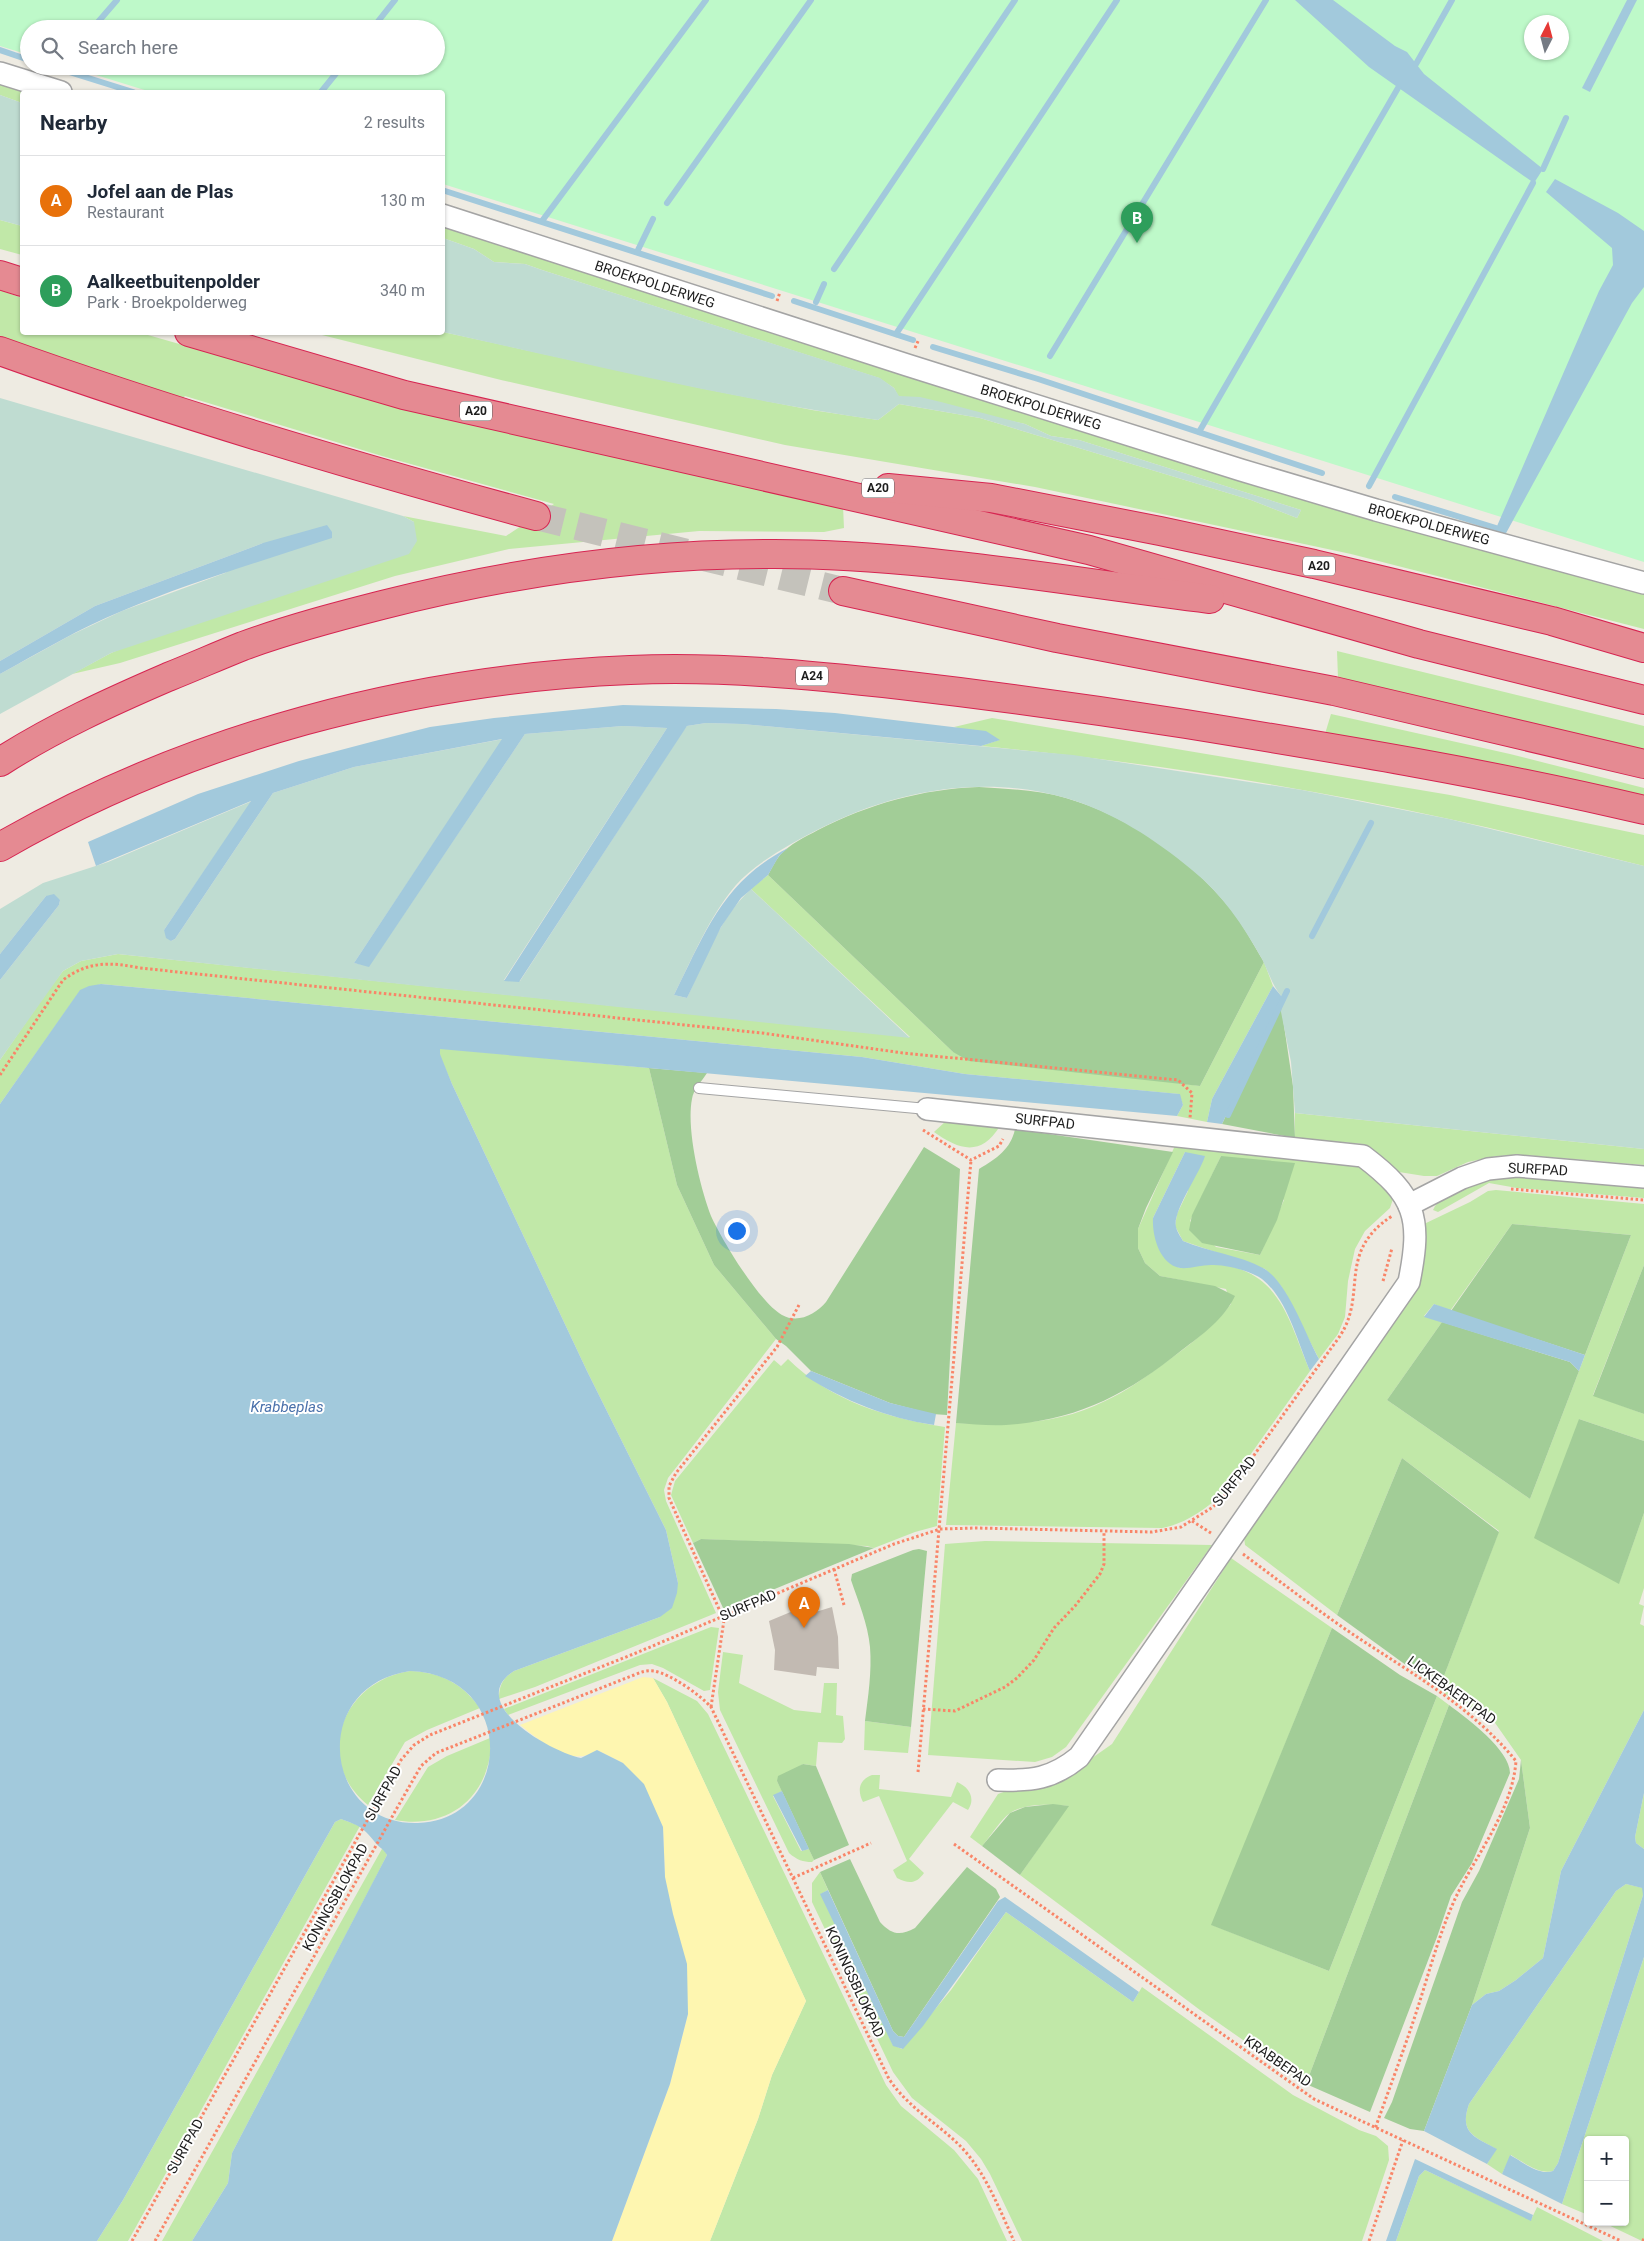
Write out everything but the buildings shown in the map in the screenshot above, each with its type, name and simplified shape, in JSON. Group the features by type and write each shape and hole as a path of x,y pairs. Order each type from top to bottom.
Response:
{"highway":[{"path":"0,275 20,281"},
{"name":"A20","path":"200,335 404,395 1089,550 1300,612 1644,700"},
{"path":"0,351 128,396 236,431 536,516"},
{"name":"A20","path":"766,477 991,498 1314,564 1552,621 1644,648"},
{"path":"0,762 70,722 139,690 244,646 317,621 415,596 540,570 682,556 768,554 871,558 949,563 1080,583 1300,612"},
{"path":"842,592 1048,636 1334,691 1644,764"},
{"name":"A24","path":"0,847 59,816 139,778 247,738 328,714 393,699 492,682 564,674 634,670 727,671 816,676 1058,704 1408,761 1575,794 1644,810"}],"street":[{"path":"0,73 55,90"},
{"name":"BROEKPOLDERWEG","path":"445,216 1241,470 1376,510 1644,583"},
{"name":"SURFPAD","path":"922,1117 1017,1118 1363,1156 1389,1176 1412,1213 1415,1252 1408,1282 1229,1544 1079,1757 1064,1769 1046,1777 998,1780"},
{"name":"SURFPAD","path":"1412,1213 1462,1178 1488,1169 1517,1166 1644,1177"}],"lane":[{"path":"699,1088 922,1117"}],"path":[{"path":"0,1075 63,980 77,969 115,963 140,968 752,1032 903,1054 1178,1080 1192,1093 1188,1137"},
{"path":"922,1117 970,1160"},
{"path":"970,1160 999,1146 1017,1118"},
{"path":"918,1772 970,1160"},
{"path":"1502,1187 1644,1200"},
{"path":"1383,1282 1395,1239 1412,1213"},
{"name":"SURFPAD","path":"132,2241 401,1760 414,1745 430,1735 894,1544 940,1529 976,1528 1152,1532 1181,1527 1213,1507 1226,1494 1345,1329 1350,1312 1356,1266 1365,1241 1386,1220 1412,1213"},
{"path":"711,1707 724,1620 669,1498 669,1486 676,1473 777,1346 800,1303"},
{"path":"1345,1329 1351,1324"},
{"name":"LICKEBAERTPAD","path":"1192,1521 1229,1544 1339,1625 1444,1695 1482,1723 1516,1761 1515,1779 1487,1844 1456,1898 1375,2129"},
{"path":"922,1709 955,1711 1005,1687 1017,1678 1034,1660 1054,1628 1075,1606 1100,1574 1104,1564 1104,1532"},
{"path":"834,1569 844,1605"},
{"name":"KONINGSBLOKPAD","path":"155,2241 397,1808 427,1759 481,1735 634,1675 652,1671 662,1674 702,1698 711,1707 889,2079 912,2107 956,2142 969,2155 988,2186 1014,2241"},
{"path":"793,1878 871,1843"},
{"name":"KRABBEPAD","path":"954,1844 1298,2090 1375,2129 1403,2140 1621,2241"},
{"path":"1369,2241 1403,2140"},
{"path":"1643,2241 1644,2237"}],"green space":[{"path":"0,0 1644,0 1644,562 445,185 445,90 145,90 96,75 445,75 445,20 20,20 20,52 0,46"},
{"path":"0,82 26,90 20,90 20,102 0,95"},
{"path":"0,95 20,102 20,225 0,220"},
{"path":"0,220 20,225 20,254 0,249"},
{"path":"445,226 1644,591 1644,629 1351,554 1035,487 785,445 501,380 322,335 445,335 445,332 700,388 812,410 878,420 899,404 980,418 1251,500 1297,518 1301,510 1079,440 1051,436 1025,424 898,396 894,388 879,378 525,264 494,262 474,249 445,239"},
{"path":"445,239 474,249 494,262 525,264 880,378 894,388 899,396 920,397 1025,424 1051,436 1079,440 1301,510 1297,518 1251,500 980,418 899,404 878,420 823,412 660,380 445,332"},
{"path":"0,290 20,297 20,335 148,335 329,387 843,506 844,528 824,532 699,531 509,549 395,576 120,663 72,674 111,653 414,522 403,516 506,536 554,504 382,456 185,396 183,398 0,339"},
{"path":"0,398 403,516 414,522 417,541 409,554 111,653 0,714 0,674 71,635 122,611 225,573 263,543 95,606 0,661"},
{"path":"1337,651 1644,726 1644,750 1338,678"},
{"path":"1331,714 1510,754 1644,788 1644,797 1325,734"},
{"path":"992,718 1450,795 1644,835 1644,866 1473,824 1333,795 1216,775 1099,759 981,746 999,740 954,727"},
{"path":"706,723 742,724 1073,755 1302,790 1449,819 1644,866 1644,1149 1295,1113 1291,1062 1281,1012 1282,997 1247,934 1213,889 1178,859 1148,837 1117,819 1066,798 1004,787 972,787 910,795 850,815 821,828 776,853 754,868 726,897 702,938 674,995 687,998 714,940 730,912 751,889 910,1038 118,954 81,961 63,971 0,1060 0,980 59,905 60,900 46,896 0,954 0,909 43,883 108,862 252,801 164,930 171,941 175,939 273,793 354,767 503,739 354,963 369,966 525,734 623,726 667,728 504,980 520,981 683,731 687,726"},
{"path":"979,787 1023,790 1055,795 1112,816 1134,827 1176,856 1213,889 1229,907 1264,962 1200,1086 969,1061 953,1052 768,875 784,851 793,844 837,821 876,805 916,795 958,788"},
{"path":"768,875 953,1052 1200,1086 1264,962 1273,986 1212,1099 1207,1122 1177,1116 1183,1105 1179,1094 965,1074 862,1057 101,984 80,991 0,1104 0,1060 63,971 81,961 118,954 910,1037 751,889"},
{"path":"1282,997 1282,1012 1293,1086 1295,1138 1222,1124"},
{"path":"440,1048 649,1068 677,1185 714,1265 776,1339 668,1478 664,1490 666,1501 716,1613 535,1687 499,1699 502,1682 514,1671 660,1617 678,1583 666,1530 587,1371 452,1084 439,1054"},
{"path":"649,1068 707,1073 694,1092 691,1126 695,1158 707,1204 711,1216 742,1270 773,1308 788,1318 800,1318 812,1314 826,1302 924,1147 960,1169 947,1415 932,1414 890,1403 811,1371 786,1346 776,1339 714,1265 677,1185"},
{"path":"1295,1113 1644,1149 1644,1165 1525,1155 1497,1156 1468,1162 1437,1176 1424,1176 1399,1172 1363,1144 1295,1138"},
{"path":"946,1121 1000,1126 985,1143 969,1147 952,1143 934,1132"},
{"path":"1015,1129 1173,1152 1138,1229 1138,1248 1145,1263 1160,1276 1215,1286 1235,1296 1219,1319 1197,1338 1141,1380 1100,1402 1056,1418 1032,1422 1000,1425 956,1423 979,1169 1002,1153 1010,1142"},
{"path":"1177,1141 1344,1158 1376,1173 1393,1199 1390,1208 1365,1231 1355,1249 1348,1281 1345,1317 1338,1334 1319,1359 1281,1286 1265,1269 1183,1241 1175,1226 1177,1214 1188,1191 1185,1152 1153,1218 1179,1268 1214,1264 1236,1268 1254,1276 1268,1286 1287,1316 1310,1371 1221,1496 1186,1520 1162,1528 946,1525 956,1423 1032,1422 1069,1415 1087,1409 1129,1388 1175,1356 1209,1328 1231,1304 1226,1289 1160,1276 1145,1263 1138,1248 1138,1229","holes":["1221,1156 1284,1200 1260,1255 1216,1247 1190,1221"]},
{"path":"1221,1156 1295,1163 1277,1220 1260,1255 1202,1243 1189,1230 1192,1215"},
{"path":"1513,1176 1644,1187 1644,1198 1517,1188 1489,1183 1438,1212 1433,1210 1446,1196 1456,1190 1493,1179"},
{"path":"1496,1190 1644,1204 1644,1265 1593,1395 1644,1414 1644,1441 1579,1419 1619,1583 1644,1513 1644,1588 1639,1604 1644,1606 1640,1624 1644,1626 1644,1710 1561,1871 1543,1958 1516,1980 1499,1991 1486,1994 1472,2005 1530,1828 1521,1760 1493,1720 1453,1700 1439,1689 1499,1531 1402,1458 1337,1615 1245,1545 1244,1537 1413,1294 1424,1224 1470,1202 1488,1191","holes":["1512,1224 1631,1235 1530,1499 1387,1400 1442,1322 1424,1316 1434,1304 1450,1311"]},
{"path":"1512,1224 1631,1235 1585,1355 1451,1311"},
{"path":"1644,1265 1644,1414 1593,1396"},
{"path":"1442,1322 1570,1362 1579,1371 1530,1499 1387,1400"},
{"path":"788,1359 804,1374 841,1397 881,1413 945,1427 937,1526 915,1532 874,1548 867,1546 701,1539 693,1543 671,1495 675,1481 774,1360 781,1366"},
{"path":"1579,1419 1644,1441 1644,1513 1619,1584 1534,1538"},
{"path":"1402,1458 1499,1532 1439,1689 1337,1615"},
{"path":"701,1539 849,1544 874,1548 724,1610 693,1543"},
{"path":"985,1541 1212,1545 1066,1747 1052,1757 1035,1762 928,1755 945,1544"},
{"path":"919,1549 927,1551 911,1727 865,1721 870,1675 870,1647 865,1621 851,1580 852,1574"},
{"path":"1231,1558 1332,1628 1212,1925 1329,1971 1437,1696 1449,1705 1306,2084 1200,2010 1020,1875 1068,1806 1039,1805 1023,1807 1010,1813 982,1846 970,1837 998,1794 1085,1763 1112,1744"},
{"path":"711,1627 719,1628 710,1690 704,1691 663,1668 652,1664 640,1665 508,1715 504,1709"},
{"path":"1332,1628 1400,1675 1437,1696 1329,1971 1211,1925"},
{"path":"723,1652 743,1655 739,1683 794,1710 821,1713 824,1683 837,1683 836,1715 843,1716 845,1739 842,1743 818,1742 816,1766 803,1764 777,1781 782,1791 773,1796 801,1851 809,1849 814,1860 812,1862 800,1860 789,1853 720,1710 718,1692"},
{"path":"410,1671 431,1674 450,1680 466,1692 480,1708 427,1730 405,1742 368,1805 351,1787 341,1766 339,1745 342,1725 352,1706 367,1690 386,1678"},
{"path":"653,1678 697,1701 708,1714 886,2085 901,2106 954,2150 978,2179 1007,2241 710,2241 758,2119 772,2075 806,2001 667,1702"},
{"path":"1449,1705 1476,1726 1495,1745 1503,1754 1510,1773 1472,1863 1451,1896 1370,2112 1306,2084"},
{"path":"865,1721 911,1727 908,1753 864,1750"},
{"path":"490,1738 490,1757 487,1768 473,1795 463,1805 439,1818 410,1822 395,1820 428,1767 447,1756"},
{"path":"1521,1760 1530,1828 1472,2005 1424,2131 1410,2129 1384,2118 1392,2102 1462,1902 1479,1871 1519,1779"},
{"path":"803,1764 816,1766 849,1845 814,1860 777,1781 778,1776"},
{"path":"872,1775 880,1775 879,1789 951,1797 957,1782 970,1793 971,1801 968,1810 953,1802 909,1859 924,1873 915,1881 909,1882 897,1878 893,1870 907,1861 879,1796 863,1802 861,1798 860,1786 864,1780"},
{"path":"1644,1793 1644,1849 1636,1843 1635,1837"},
{"path":"1053,1804 1069,1806 1020,1875 982,1846 1010,1813 1025,1807"},
{"path":"341,1819 360,1826 128,2241 97,2241 123,2200 335,1822"},
{"path":"383,1847 387,1855 232,2153 228,2183 192,2241 162,2241"},
{"path":"850,1859 880,1922 892,1932 900,1933 915,1928 967,1867 996,1889 1000,1897 904,2037 898,2036 893,2031 820,1872"},
{"path":"820,1872 828,1890 821,1894 893,2045 902,2049 951,1990 1006,1912 1133,2002 1142,1987 1293,2095 1359,2130 1376,2136 1388,2146 1389,2160 1362,2241 1022,2241 981,2159 966,2141 912,2098 893,2072 812,1902 812,1883"},
{"path":"1626,1884 1643,1888 1643,1895 1558,2163 1553,2171 1542,2171 1511,2155 1502,2174 1487,2164 1496,2149 1475,2137 1467,2128 1466,2114 1469,2104 1616,1891"},
{"path":"1644,1957 1644,2241 1610,2226 1629,2226 1629,2136 1585,2136"},
{"path":"1584,2138 1584,2213 1562,2204"},
{"path":"1425,2170 1531,2220 1537,2207 1603,2241 1396,2241 1419,2176"}],"sand":[{"path":"643,1677 653,1678 667,1702 806,2001 772,2075 758,2119 710,2241 612,2241 670,2084 688,2014 665,1877 663,1827 623,1763 597,1750 587,1755 567,1755 547,1745 520,1725"}],"water":[{"path":"1295,0 1333,0 1395,46 1407,52 1424,74 1543,169 1534,183 1369,67"},
{"path":"1627,0 1637,0 1590,92 1582,88"},
{"path":"1555,179 1618,213 1644,231 1644,287 1632,303 1505,535 1494,533 1599,291 1613,265 1612,248 1546,192"},
{"path":"327,525 332,532 332,538 226,572 148,600 91,625 0,674 0,661 95,606 263,543"},
{"path":"623,705 776,709 835,713 986,731 1000,740 981,746 742,724 706,723 687,726 519,982 504,981 667,728 623,726 525,734 369,967 354,963 502,739 354,767 273,793 175,939 171,941 166,938 164,930 251,801 96,866 88,842 198,794 299,761 371,742 430,727 494,718"},
{"path":"788,848 779,856 768,875 741,898 721,927 687,998 674,995 718,911 747,876 766,861"},
{"path":"54,894 60,900 59,905 0,980 0,954 46,896"},
{"name":"Krabbeplas","path":"101,984 862,1057 965,1074 1180,1094 1183,1105 1177,1116 440,1049 440,1054 452,1084 587,1371 666,1530 678,1583 672,1608 660,1617 514,1671 501,1684 499,1697 505,1711 518,1724 533,1736 551,1746 581,1758 597,1750 623,1763 644,1784 663,1827 665,1877 687,1964 688,2014 670,2084 612,2241 192,2241 228,2183 232,2153 387,1855 363,1829 341,1819 335,1822 123,2200 97,2241 0,2241 0,1104 80,990","holes":["410,1671 445,1679 470,1696 485,1720 490,1747 486,1775 472,1799 449,1816 418,1823 386,1818 362,1803 347,1780 340,1754 343,1726 355,1701 377,1682"]},
{"path":"1273,986 1282,997 1222,1124 1207,1122 1212,1099"},
{"path":"1185,1152 1205,1156 1178,1212 1176,1227 1179,1234 1183,1241 1244,1260 1263,1268 1272,1275 1288,1296 1319,1359 1310,1371 1285,1309 1279,1298 1262,1279 1245,1271 1217,1265 1180,1268 1167,1261 1158,1248 1153,1218"},
{"path":"1434,1304 1585,1355 1579,1371 1570,1362 1424,1317"},
{"path":"811,1371 890,1403 936,1414 934,1425 900,1418 851,1401 805,1376"},
{"path":"1644,1710 1644,1793 1635,1837 1636,1843 1644,1849 1644,1957 1562,2204 1502,2174 1510,2155 1542,2172 1553,2171 1558,2163 1643,1895 1642,1888 1626,1884 1616,1891 1469,2104 1466,2114 1467,2128 1475,2137 1497,2149 1487,2164 1424,2131 1472,2005 1486,1994 1499,1991 1516,1980 1543,1958 1561,1871"},
{"path":"782,1791 809,1849 802,1851 773,1795"},
{"path":"828,1890 893,2031 898,2036 904,2037 998,1901 1005,1897 1139,1992 1133,2002 1006,1912 923,2026 903,2049 893,2046 820,1894"},
{"path":"1415,2159 1533,2215 1531,2221 1425,2170 1419,2176 1396,2241 1386,2241"}],"waterway":[{"path":"100,20 117,0"},
{"path":"379,20 395,0"},
{"path":"542,221 706,0"},
{"path":"667,203 811,0"},
{"path":"834,269 1015,0"},
{"path":"896,334 1117,0"},
{"path":"1050,356 1266,0"},
{"path":"1416,64 1452,0"},
{"path":"0,50 20,57"},
{"path":"79,75 127,90"},
{"path":"323,90 335,75"},
{"path":"1199,432 1398,88"},
{"path":"1543,169 1566,118"},
{"path":"1369,486 1533,183"},
{"path":"445,191 772,296"},
{"path":"637,252 653,219"},
{"path":"816,302 824,284"},
{"path":"794,301 913,340"},
{"path":"933,347 1038,379 1322,473"},
{"path":"1395,497 1496,528"},
{"path":"1312,936 1371,823"},
{"path":"1228,1115 1287,991"}],"tunnel":[{"path":"536,516 843,591"}],"place":[{"name":"Aalkeetbuitenpolder","path":"1137,243"},
{"name":"Jofel aan de Plas","path":"804,1628"}]}
